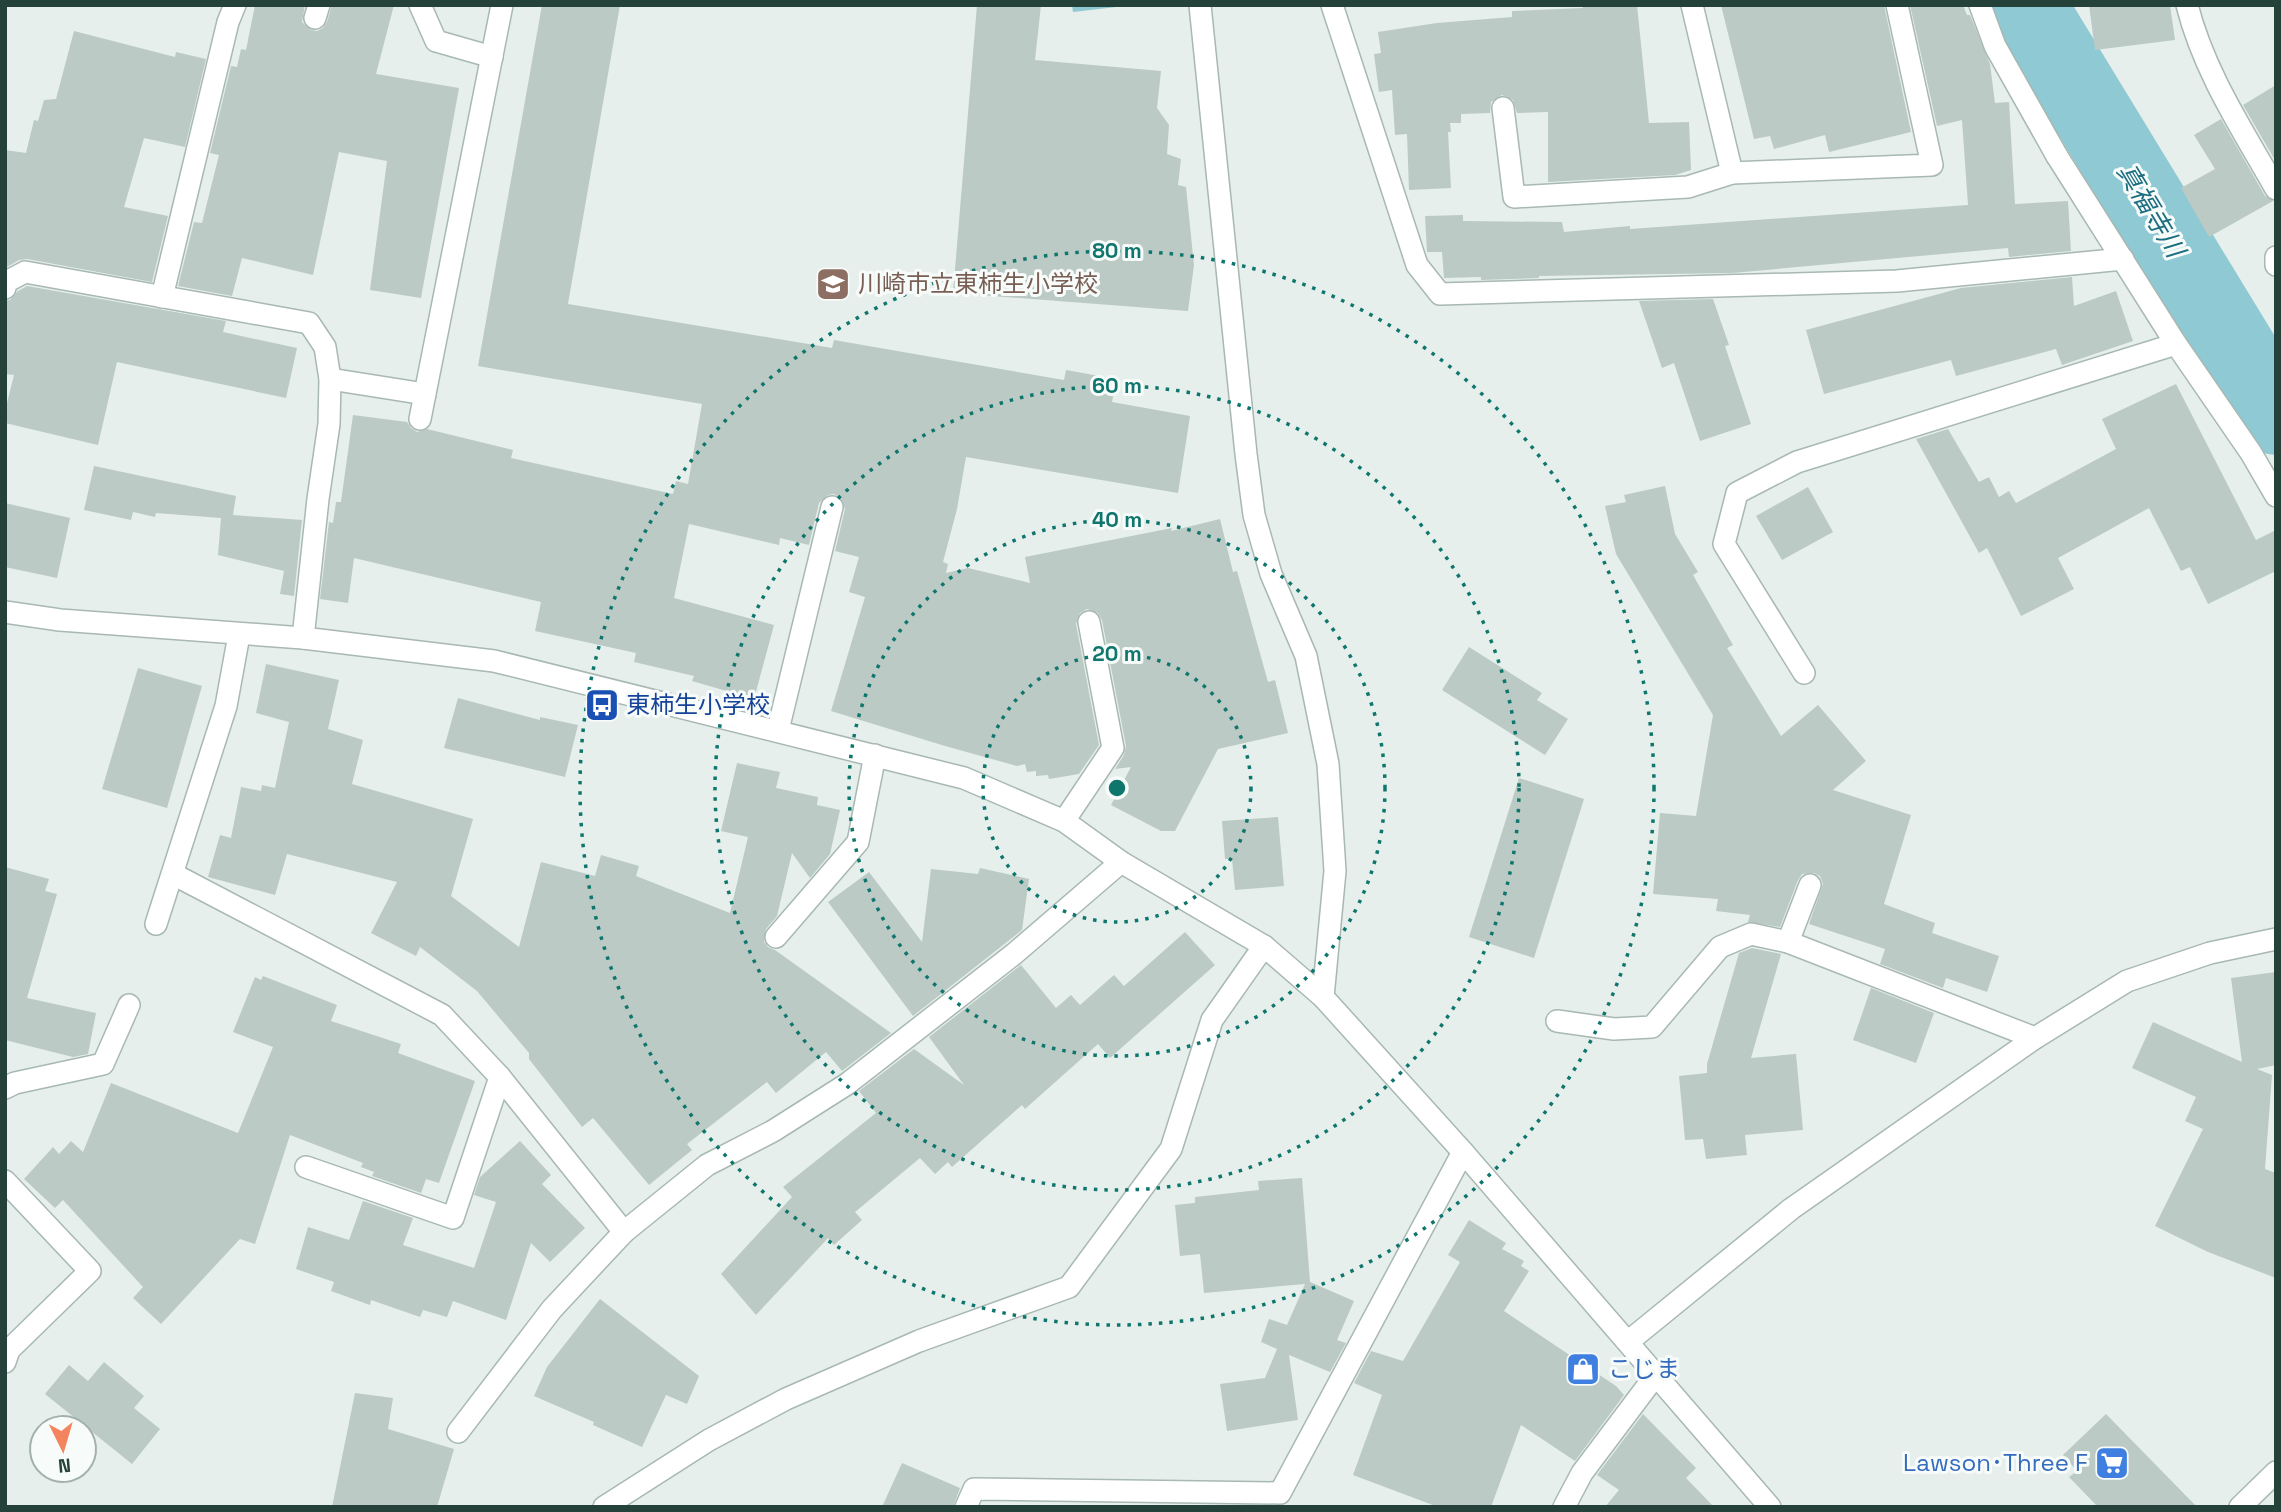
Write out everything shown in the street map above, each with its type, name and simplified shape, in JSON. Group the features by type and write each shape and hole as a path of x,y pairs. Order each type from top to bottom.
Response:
{"street":[{"path":"162,297 228,22 235,5"},
{"path":"420,5 436,41 492,57"},
{"path":"420,419 502,5"},
{"path":"1200,5 1245,454 1254,515 1271,574 1306,656 1328,764 1335,871 1323,997"},
{"path":"1332,5 1417,265 1440,294 1898,281 2123,259"},
{"path":"1692,5 1732,173"},
{"path":"1503,108 1514,197 1688,187 1732,173 1932,165 1897,5"},
{"path":"1980,5 1995,46 2057,156 2176,344 2251,453 2276,496"},
{"path":"2188,5 2195,38 2214,81 2276,189"},
{"path":"2276,257 2276,265"},
{"path":"5,288 6,282 25,272 309,323 325,347 330,379 329,424 303,638"},
{"path":"1804,673 1724,544 1737,493 1797,462 2176,344"},
{"path":"330,379 425,394"},
{"path":"778,730 832,508"},
{"path":"5,612 60,620 303,638 494,661 964,778 1064,821 1121,862 1264,946 1323,997 1629,1341 1655,1376 1770,1507"},
{"path":"1064,821 1113,748 1089,622"},
{"path":"156,924 226,706 239,635"},
{"path":"776,937 858,842 874,755"},
{"path":"458,1432 552,1309 625,1232 706,1165 772,1130 846,1084 1014,954 1121,862"},
{"path":"173,874 442,1015 500,1077 625,1232"},
{"path":"1788,942 1810,885"},
{"path":"1557,1021 1615,1029 1652,1027 1720,947 1751,934 1788,942 2035,1038"},
{"path":"1629,1341 1791,1209 2035,1038 2127,981 2210,953 2276,939"},
{"path":"604,1507 709,1440 786,1399 919,1341 1069,1287 1171,1149 1212,1020 1264,946"},
{"path":"5,1088 15,1083 103,1064 129,1004"},
{"path":"306,1167 453,1217 500,1077"},
{"path":"965,1507 974,1489 1280,1493 1463,1152"},
{"path":"5,1181 90,1271 9,1350 5,1362"},
{"path":"1564,1507 1583,1473 1655,1376"},
{"path":"2240,1507 2276,1472"}],"water":[{"path":"1072,5 1125,5 1125,6 1073,12"}],"building":[{"path":"255,5 305,5 302,22 311,30 317,31 327,22 332,5 394,5 376,74 459,88 421,298 370,290 387,161 339,152 313,275 242,258 232,296 178,286 194,222 202,223 219,155 210,153 231,66 237,67 241,49 246,50"},
{"path":"542,5 620,5 568,304 832,348 834,340 1064,380 1066,370 1116,379 1112,402 1190,416 1178,493 966,457 957,509 943,562 948,564 946,573 968,568 1030,583 1025,557 1172,528 1171,531 1220,519 1233,572 1237,571 1268,682 1275,680 1288,733 1218,749 1175,831 1161,831 1111,805 1131,767 1115,769 1126,746 1102,620 1098,613 1087,609 1080,613 1076,624 1099,745 1079,774 1049,779 1048,775 1036,776 1036,771 1027,772 1025,764 1017,766 831,711 865,597 849,592 859,557 835,551 845,509 841,498 834,494 828,495 819,503 809,545 780,538 779,545 689,524 674,598 774,625 754,699 692,681 694,676 634,662 636,653 535,631 541,602 354,558 348,603 320,599 329,522 333,523 336,502 341,502 353,415 407,422 417,432 427,429 513,450 511,458 673,494 676,481 688,484 702,404 478,366"},
{"path":"977,5 1041,5 1035,60 1161,71 1157,108 1169,125 1167,154 1181,159 1178,185 1186,187 1194,265 1188,311 953,293"},
{"path":"1582,5 1637,5 1649,123 1689,122 1691,170 1675,175 1548,182 1548,112 1517,113 1513,100 1502,95 1491,102 1490,113 1461,114 1461,123 1450,123 1451,132 1448,132 1451,188 1409,190 1407,134 1395,135 1392,90 1379,92 1374,54 1381,53 1378,32 1437,23 1512,17 1512,11 1583,8"},
{"path":"1721,5 1884,5 1911,132 1829,152 1825,135 1774,149 1770,136 1754,139"},
{"path":"1910,5 1963,5 1967,15 1970,15 1990,64 1995,103 2009,102 2015,204 2068,201 2071,251 2009,257 2008,248 1732,273 1539,276 1481,280 1481,277 1444,278 1442,252 1427,252 1425,216 1463,215 1463,221 1562,222 1564,232 1968,205 1962,120 1937,126"},
{"path":"2089,5 2170,5 2175,40 2095,50"},
{"path":"74,31 175,57 176,52 206,59 185,147 144,138 124,207 168,216 152,282 27,259 19,260 5,268 5,150 26,153 34,120 38,121 44,100 56,99"},
{"path":"2276,85 2276,162 2243,105"},
{"path":"2221,119 2265,196 2273,201 2209,237 2181,188 2215,169 2194,135"},
{"path":"2072,277 2074,306 2116,291 2133,341 2062,365 2056,349 1956,376 1951,360 1824,394 1806,330 1961,288"},
{"path":"27,286 226,321 223,332 297,348 286,398 117,362 98,445 5,423 5,411 14,375 5,374 5,301"},
{"path":"1713,299 1729,345 1725,346 1751,424 1700,441 1674,363 1662,368 1639,301"},
{"path":"2176,384 2256,540 2276,530 2276,571 2208,604 2190,567 2181,571 2149,508 2058,558 2074,589 2021,616 1987,548 1979,553 1916,439 1948,429 1979,482 1989,477 1999,497 2009,491 2016,503 2116,449 2102,419"},
{"path":"94,466 236,496 233,515 302,520 294,596 280,594 284,571 218,555 221,518 156,513 155,517 133,512 131,520 84,510"},
{"path":"1665,486 1675,534 1698,572 1693,575 1733,645 1727,648 1781,736 1818,705 1866,761 1833,790 1911,815 1884,904 1935,923 1932,933 1999,956 1987,992 1946,978 1943,988 1880,964 1885,949 1809,924 1823,884 1820,876 1814,873 1802,874 1798,880 1780,927 1748,922 1750,915 1716,911 1718,899 1653,894 1660,813 1696,816 1713,715 1616,554 1605,506 1626,502 1624,495"},
{"path":"1808,487 1833,532 1782,560 1756,516"},
{"path":"5,503 70,518 57,578 5,567"},
{"path":"1469,647 1542,693 1537,700 1568,719 1545,755 1442,690"},
{"path":"266,664 339,680 328,729 363,740 352,784 473,819 451,896 519,947 541,862 595,876 601,855 639,866 636,876 730,913 748,837 721,831 737,763 780,772 776,788 818,797 817,805 840,810 830,854 810,878 792,853 777,916 766,929 764,942 891,1033 842,1071 826,1052 776,1093 767,1082 687,1144 692,1150 649,1185 593,1118 582,1127 529,1059 529,1053 477,991 420,947 416,956 371,933 397,882 287,854 275,895 208,877 220,835 231,838 241,787 261,791 262,785 275,788 289,722 256,713"},
{"path":"138,668 202,686 167,808 102,789"},
{"path":"458,698 540,720 540,717 578,725 565,777 444,748"},
{"path":"1519,778 1584,799 1534,958 1469,937"},
{"path":"1278,817 1284,886 1235,890 1232,859 1225,859 1222,821"},
{"path":"5,867 49,879 45,891 57,894 27,998 96,1013 88,1054 73,1057 5,1040"},
{"path":"980,868 1029,879 1022,930 913,1016 828,902 869,872 922,942 931,869 978,874"},
{"path":"1185,932 1215,965 1110,1058 1098,1044 1025,1109 1022,1105 952,1167 948,1162 935,1174 920,1158 855,1212 862,1220 834,1245 828,1238 756,1315 721,1274 792,1197 783,1187 876,1113 859,1091 914,1049 964,1085 929,1037 1021,965 1056,1008 1071,995 1080,1005 1114,975 1124,986"},
{"path":"1752,948 1781,954 1751,1058 1796,1054 1803,1130 1745,1135 1747,1155 1706,1159 1703,1139 1685,1140 1679,1076 1707,1073 1707,1064 1739,953"},
{"path":"2276,972 2276,1065 2257,1069 2272,1075 2265,1169 2276,1173 2276,1278 2208,1252 2155,1226 2203,1129 2185,1121 2196,1097 2132,1068 2153,1022 2242,1062 2231,978"},
{"path":"263,976 337,1005 331,1021 401,1044 398,1053 475,1081 439,1183 426,1179 421,1193 372,1176 374,1172 361,1167 363,1163 290,1135 255,1244 240,1239 161,1324 133,1298 143,1287 63,1200 55,1208 24,1179 53,1147 59,1154 71,1141 83,1152 111,1083 238,1133 273,1047 233,1032 255,977 261,980"},
{"path":"1871,988 1934,1013 1916,1063 1853,1040"},
{"path":"520,1141 551,1175 542,1184 585,1228 550,1262 531,1243 506,1320 453,1301 447,1317 423,1310 420,1317 371,1300 370,1305 331,1291 334,1282 296,1269 308,1227 349,1240 363,1201 413,1218 403,1245 474,1268 496,1202 474,1195 480,1177"},
{"path":"1302,1178 1310,1282 1354,1301 1337,1340 1346,1343 1330,1372 1289,1355 1298,1420 1227,1431 1220,1384 1265,1378 1277,1349 1261,1342 1269,1319 1287,1325 1305,1284 1204,1293 1200,1254 1180,1256 1175,1205 1195,1203 1195,1197 1259,1190 1258,1181"},
{"path":"1469,1220 1506,1243 1502,1249 1524,1261 1521,1266 1529,1271 1504,1311 1616,1386 1624,1395 1575,1461 1521,1425 1491,1507 1438,1507 1353,1475 1382,1395 1354,1383 1371,1351 1403,1361 1460,1262 1448,1255"},
{"path":"600,1299 699,1376 687,1404 666,1395 642,1447 593,1425 594,1422 534,1396 547,1367"},
{"path":"104,1362 144,1396 134,1408 160,1429 132,1464 98,1437 98,1414 70,1414 45,1394 69,1365 88,1381"},
{"path":"355,1393 393,1398 388,1429 454,1449 437,1507 332,1507"},
{"path":"1643,1414 1696,1468 1686,1478 1714,1507 1605,1507 1619,1490 1597,1475"},
{"name":"Lawson･Three F","path":"2106,1414 2197,1507 2098,1507 2069,1477 2077,1471 2063,1455"},
{"path":"902,1463 960,1488 953,1507 882,1507"}],"waterway":[{"name":"真福寺川","path":"2026,5 2276,415"}],"place":[{"name":"川崎市立東柿生小学校","path":"833,284"},
{"name":"東柿生小学校","path":"602,705"},
{"name":"こじま","path":"1583,1369"},
{"name":"Lawson･Three F","path":"2112,1463"}]}
